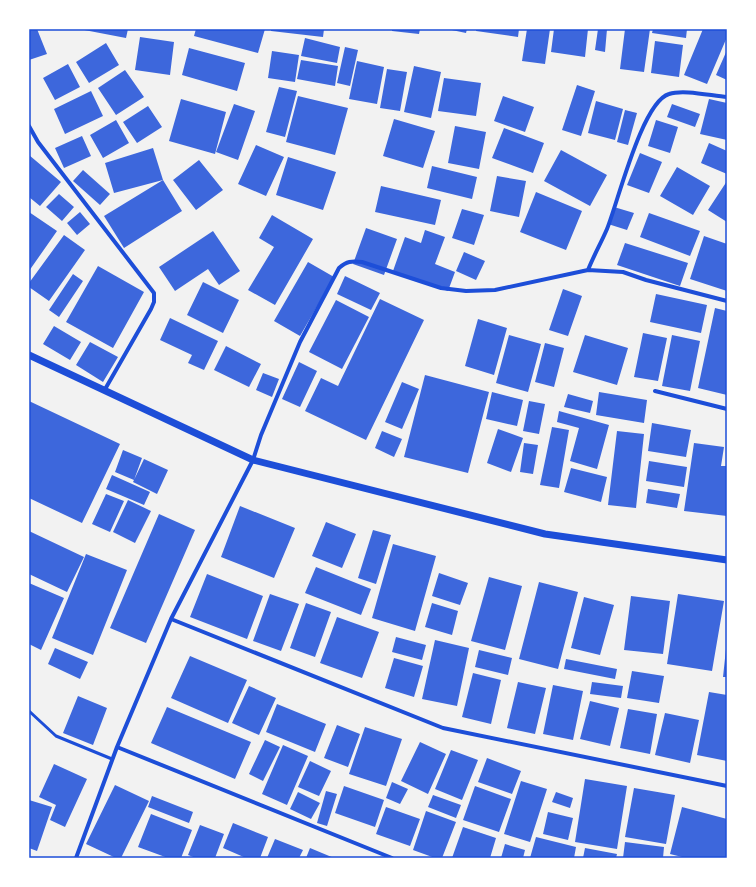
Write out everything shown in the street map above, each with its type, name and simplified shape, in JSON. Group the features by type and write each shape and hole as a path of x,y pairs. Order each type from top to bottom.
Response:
{"street":[{"path":"588,270 597,247 606,230 628,162 658,100 669,94 679,93 727,97"},
{"path":"29,126 38,142 154,293 154,302 151,309 104,390"},
{"path":"76,858 112,758 171,619 253,460 261,435 300,342 339,268 345,262 362,262 441,288 466,291 496,290 588,270 623,272 646,280 727,301"},
{"path":"29,355 253,460 545,534 727,560"},
{"path":"655,391 727,409"},
{"path":"171,619 443,728 727,786"},
{"path":"117,747 392,858"}],"lane":[{"path":"29,711 56,736 112,758"}],"building":[{"path":"29,29 37,29 47,54 29,60"},
{"path":"79,29 128,29 126,38"},
{"path":"196,29 265,29 258,53 194,36"},
{"path":"271,29 324,29 323,37 271,31"},
{"path":"392,29 420,29 419,34 392,31"},
{"path":"447,29 467,29 466,33"},
{"path":"476,29 519,29 518,37 476,31"},
{"path":"527,29 550,29 545,64 522,61"},
{"path":"554,29 588,29 585,57 551,52"},
{"path":"598,29 607,29 605,52 595,50"},
{"path":"625,29 650,29 644,72 620,69"},
{"path":"653,29 687,29 686,38 652,33"},
{"path":"703,29 727,29 727,37 707,84 684,75"},
{"path":"140,37 174,42 170,75 135,70"},
{"path":"305,38 340,47 337,63 301,56"},
{"path":"655,41 683,45 679,77 651,73"},
{"path":"106,43 119,65 89,83 76,62"},
{"path":"345,47 358,50 350,86 337,83"},
{"path":"189,48 245,63 237,91 182,75"},
{"path":"727,50 727,80 716,75"},
{"path":"272,51 299,55 295,82 268,78"},
{"path":"301,60 338,66 335,86 297,79"},
{"path":"357,61 384,67 377,104 349,99"},
{"path":"68,64 80,87 55,100 43,78"},
{"path":"414,66 441,72 431,118 404,112"},
{"path":"387,69 407,72 400,111 380,108"},
{"path":"125,70 144,97 116,115 98,88"},
{"path":"444,78 481,83 476,116 438,111"},
{"path":"577,85 595,91 581,136 562,130"},
{"path":"279,87 297,91 285,137 266,132"},
{"path":"91,91 103,116 65,134 54,109"},
{"path":"298,96 348,108 335,155 286,142"},
{"path":"503,96 534,107 525,132 494,121"},
{"path":"181,99 226,112 215,154 169,141"},
{"path":"709,99 727,103 727,140 700,134"},
{"path":"596,101 623,109 615,140 588,133"},
{"path":"234,104 255,111 238,160 216,152"},
{"path":"672,104 700,114 695,127 667,117"},
{"path":"148,106 162,127 137,143 123,122"},
{"path":"625,110 637,113 628,145 617,142"},
{"path":"394,119 435,131 423,168 383,156"},
{"path":"116,120 129,143 103,158 90,135"},
{"path":"656,120 678,127 670,153 648,146"},
{"path":"455,126 486,132 479,169 448,163"},
{"path":"504,128 544,143 533,173 492,158"},
{"path":"82,136 91,156 64,168 55,148"},
{"path":"709,143 727,151 727,174 701,163"},
{"path":"256,145 284,157 266,196 238,184"},
{"path":"153,148 163,180 114,193 105,163"},
{"path":"561,150 607,175 590,206 544,181"},
{"path":"640,153 662,162 649,193 627,185"},
{"path":"29,155 61,182 40,206 29,197"},
{"path":"288,157 336,172 323,210 276,195"},
{"path":"199,160 223,190 196,210 173,180"},
{"path":"432,166 477,177 472,199 427,188"},
{"path":"677,167 710,186 693,215 660,196"},
{"path":"83,170 110,194 100,205 73,181"},
{"path":"497,176 526,181 519,217 490,211"},
{"path":"163,180 182,211 124,248 104,216"},
{"path":"727,181 727,222 708,210"},
{"path":"381,186 441,200 435,225 375,212"},
{"path":"536,192 582,211 566,250 520,232"},
{"path":"59,194 74,207 62,221 46,207"},
{"path":"614,207 634,213 627,230 608,224"},
{"path":"462,209 484,215 474,245 452,238"},
{"path":"29,212 57,231 29,271"},
{"path":"80,212 90,224 77,235 67,223"},
{"path":"649,213 700,231 690,256 640,237"},
{"path":"272,215 313,239 275,305 248,290 274,247 259,238"},
{"path":"366,228 397,239 384,275 353,264"},
{"path":"425,230 445,237 435,264 455,272 448,291 393,271 405,237 421,243"},
{"path":"213,231 240,271 219,285 208,269 175,291 159,267"},
{"path":"64,235 85,250 49,301 29,287 29,283"},
{"path":"704,236 727,244 727,291 690,279"},
{"path":"625,243 688,263 680,286 617,265"},
{"path":"464,252 485,261 476,280 456,271"},
{"path":"308,262 334,277 300,336 274,321"},
{"path":"98,266 144,292 113,348 66,322"},
{"path":"73,274 83,281 59,317 49,310"},
{"path":"345,276 380,293 371,310 337,294"},
{"path":"203,282 239,300 223,333 187,315"},
{"path":"563,289 582,296 568,336 549,330"},
{"path":"656,294 707,305 701,333 650,322"},
{"path":"380,299 424,320 366,440 305,411 321,378 338,386"},
{"path":"336,300 369,317 342,369 309,352"},
{"path":"715,308 727,311 727,395 698,388"},
{"path":"170,318 218,341 204,370 188,363 192,355 160,340"},
{"path":"478,319 507,328 494,375 465,366"},
{"path":"54,326 81,342 70,360 43,344"},
{"path":"643,333 667,338 658,381 634,377"},
{"path":"509,335 541,344 528,392 496,383"},
{"path":"585,335 628,348 617,385 573,372"},
{"path":"672,335 700,341 690,391 662,386"},
{"path":"90,342 118,357 103,382 76,365"},
{"path":"545,343 564,348 554,387 535,382"},
{"path":"226,346 261,364 249,387 214,370"},
{"path":"299,362 317,371 300,407 282,399"},
{"path":"263,373 279,379 272,397 256,390"},
{"path":"425,375 489,392 468,473 404,457"},
{"path":"402,382 419,389 402,429 385,422"},
{"path":"492,392 523,400 517,426 486,419"},
{"path":"599,392 647,400 644,423 596,415"},
{"path":"568,394 593,401 590,413 564,407"},
{"path":"29,401 120,444 82,523 29,498"},
{"path":"529,401 545,404 539,434 523,431"},
{"path":"559,411 609,425 597,469 570,461 579,428 557,422"},
{"path":"652,423 691,430 686,457 648,451"},
{"path":"552,427 569,430 559,488 540,485"},
{"path":"498,429 523,438 511,472 487,463"},
{"path":"382,431 402,439 394,457 375,448"},
{"path":"617,431 644,434 636,508 608,505"},
{"path":"524,443 538,445 533,474 520,472"},
{"path":"694,443 724,447 721,466 727,466 727,516 684,511"},
{"path":"123,450 142,458 134,480 115,472"},
{"path":"144,459 168,470 157,494 133,482"},
{"path":"649,461 687,467 684,487 646,481"},
{"path":"571,468 607,477 601,502 564,492"},
{"path":"112,475 150,492 144,505 106,489"},
{"path":"648,489 680,494 677,508 646,503"},
{"path":"106,494 124,501 110,532 92,524"},
{"path":"128,500 151,511 135,543 113,532"},
{"path":"240,506 295,528 274,578 221,557"},
{"path":"159,514 195,530 146,643 110,628"},
{"path":"326,522 356,534 342,568 312,556"},
{"path":"373,530 391,535 376,584 358,578"},
{"path":"29,531 84,557 67,592 29,574"},
{"path":"393,544 436,556 415,631 372,618"},
{"path":"86,554 127,570 93,655 52,638"},
{"path":"316,567 371,589 361,615 305,593"},
{"path":"439,573 468,583 460,605 432,596"},
{"path":"207,574 263,596 247,639 190,617"},
{"path":"489,577 522,586 505,650 471,641"},
{"path":"539,582 578,592 558,669 519,659"},
{"path":"29,583 64,598 41,650 29,644"},
{"path":"270,594 299,604 281,651 253,641"},
{"path":"678,594 724,601 712,671 667,664"},
{"path":"631,596 670,601 663,654 624,650"},
{"path":"584,597 614,605 600,655 571,648"},
{"path":"306,603 331,612 315,657 290,648"},
{"path":"432,603 458,611 452,635 425,627"},
{"path":"337,617 379,632 362,678 320,663"},
{"path":"396,637 426,645 422,660 392,652"},
{"path":"435,640 469,648 457,706 422,699"},
{"path":"55,648 88,662 80,679 48,664"},
{"path":"726,649 727,677 723,677"},
{"path":"479,650 512,658 508,675 475,667"},
{"path":"190,656 247,680 228,723 171,698"},
{"path":"394,658 423,666 414,697 385,688"},
{"path":"566,659 617,669 615,679 564,669"},
{"path":"632,671 664,676 659,703 627,698"},
{"path":"473,673 501,680 491,724 462,717"},
{"path":"518,682 546,688 535,734 507,728"},
{"path":"592,682 623,686 621,698 590,694"},
{"path":"553,685 583,691 573,740 543,734"},
{"path":"249,686 276,698 259,735 232,723"},
{"path":"709,692 727,695 727,761 697,755"},
{"path":"78,696 107,708 93,745 63,733"},
{"path":"590,701 619,708 610,746 580,739"},
{"path":"277,704 326,724 315,752 266,732"},
{"path":"167,707 251,742 235,779 151,743"},
{"path":"628,709 657,714 650,754 620,748"},
{"path":"665,713 699,720 690,763 655,755"},
{"path":"337,725 360,734 348,767 324,758"},
{"path":"365,727 402,739 386,786 349,774"},
{"path":"265,740 280,747 263,781 249,774"},
{"path":"420,742 446,754 428,794 401,781"},
{"path":"283,745 308,756 287,805 262,794"},
{"path":"451,750 478,760 462,800 435,789"},
{"path":"487,758 521,771 512,794 478,782"},
{"path":"310,761 331,771 319,796 298,787"},
{"path":"54,764 87,779 65,827 50,820 56,805 39,797"},
{"path":"585,779 627,786 617,849 575,842"},
{"path":"521,781 547,789 530,842 504,834"},
{"path":"392,782 408,789 400,804 386,798"},
{"path":"115,785 149,801 121,858 116,858 86,844"},
{"path":"344,786 384,800 375,827 335,813"},
{"path":"475,786 511,799 499,832 463,820"},
{"path":"634,788 675,795 666,844 625,837"},
{"path":"326,791 337,794 327,826 317,823"},
{"path":"298,792 320,803 311,819 290,809"},
{"path":"556,792 573,798 570,808 552,802"},
{"path":"433,795 461,805 456,818 428,807"},
{"path":"152,796 193,812 189,823 148,807"},
{"path":"29,800 52,807 37,851 29,848"},
{"path":"386,807 420,819 410,846 376,834"},
{"path":"682,807 727,819 727,858 686,858 670,854"},
{"path":"426,811 456,822 442,858 435,858 413,850"},
{"path":"548,812 573,818 568,840 543,834"},
{"path":"151,814 192,830 181,858 168,858 138,847"},
{"path":"233,823 268,837 260,858 246,858 223,848"},
{"path":"200,825 224,834 215,858 196,858 188,855"},
{"path":"463,827 496,838 490,858 452,858"},
{"path":"536,837 576,847 574,858 530,858"},
{"path":"275,839 303,850 299,858 267,858"},
{"path":"625,842 664,847 663,858 623,858"},
{"path":"505,844 525,850 523,858 501,858"},
{"path":"310,848 334,858 306,858"},
{"path":"585,848 617,854 616,858 583,858"}]}
